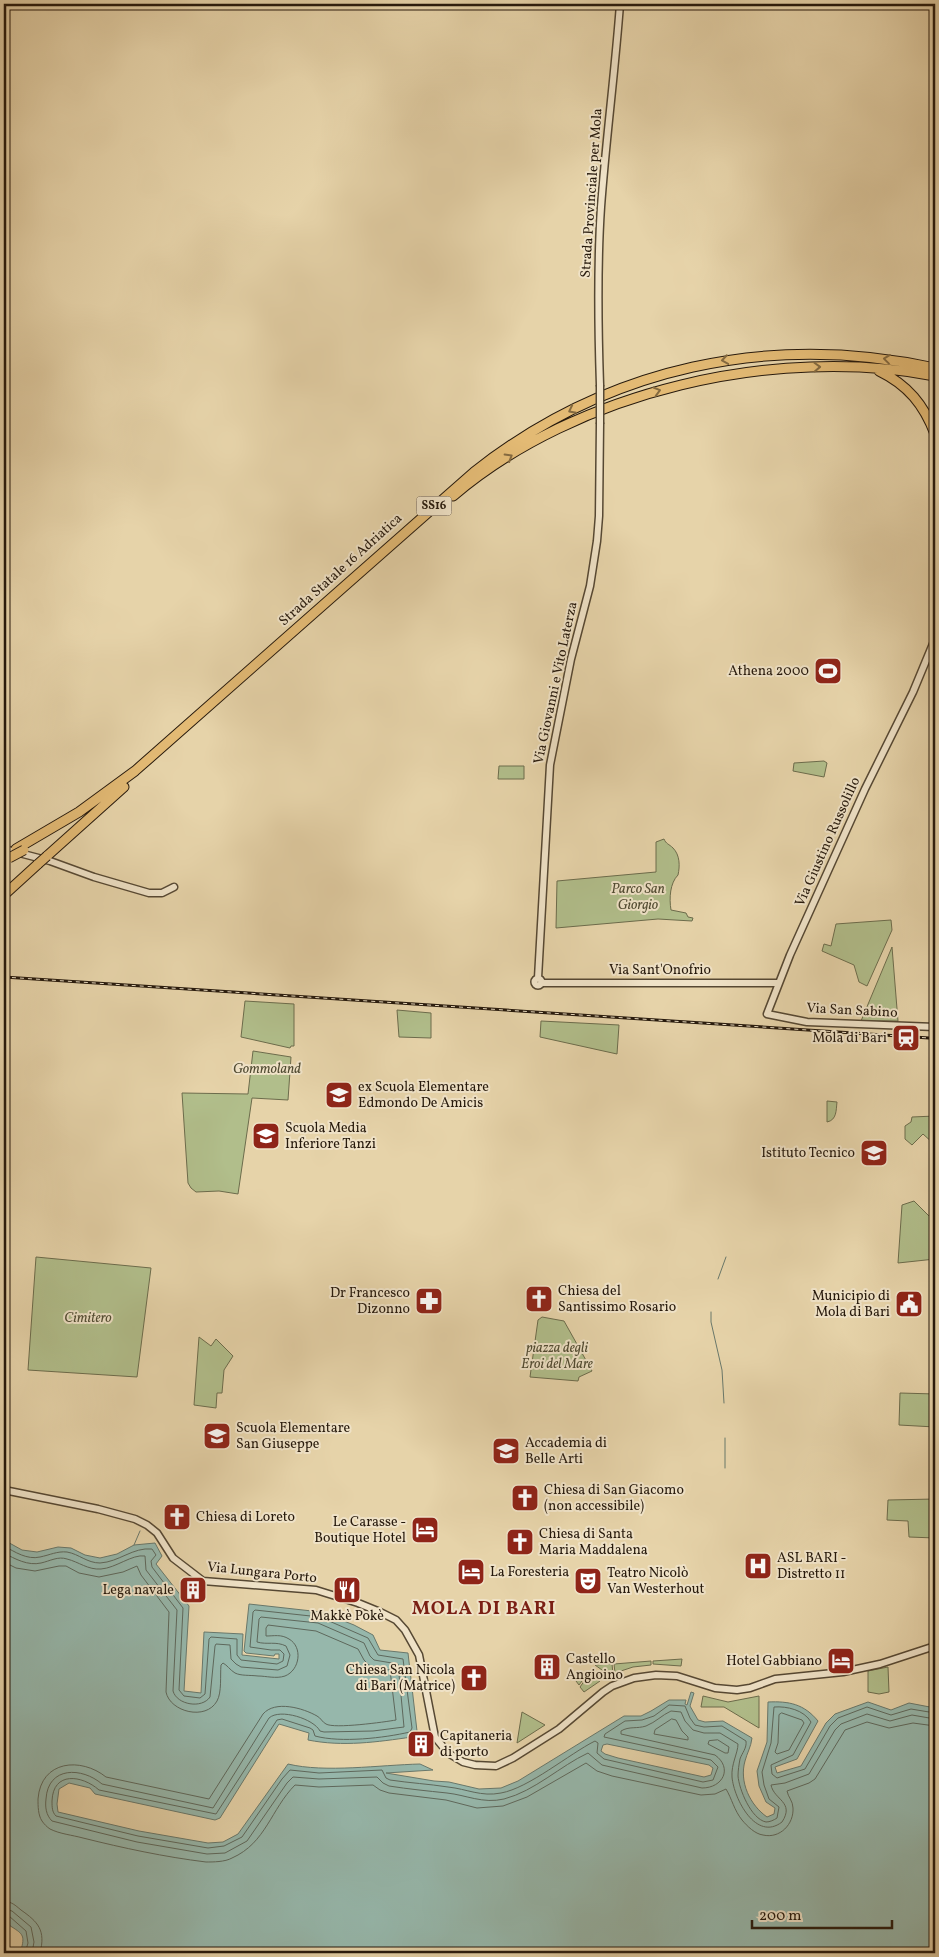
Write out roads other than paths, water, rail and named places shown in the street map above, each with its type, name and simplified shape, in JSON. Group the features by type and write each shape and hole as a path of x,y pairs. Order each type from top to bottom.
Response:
{"highway":[{"name":"Strada Statale 16 Adriatica","path":"6,858 65,821 129,776 474,472 509,446 575,408 626,386 676,370 748,356 838,354 898,360 935,368"},
{"name":"Strada Statale 16 Adriatica","path":"20,849 71,824 124,787 178,742 456,494 499,463 552,432 614,404 662,389 751,372 800,368 850,367 935,376"},
{"path":"875,369 890,376 910,391 925,410 935,434"},
{"path":"4,895 38,864 49,859 124,787"}],"street":[{"name":"Strada Provinciale per Mola","path":"600,424 598,295 602,207 616,67 620,4"},
{"name":"Via Giovanni e Vito Laterza","path":"540,981 550,765 573,652 590,586 598,541 600,424"},
{"name":"Via Giustino Russolillo","path":"767,1014 778,983 865,789 917,683 935,639"},
{"path":"4,849 49,859 94,877 149,893 162,892 174,887"},
{"name":"Via Sant'Onofrio","path":"540,981 778,983"},
{"name":"Via San Sabino","path":"767,1014 807,1022 935,1026"},
{"name":"Via Lungara Porto","path":"4,1490 123,1516 147,1525 157,1533 173,1558 203,1581 316,1590 342,1597 396,1620 405,1630 419,1655 435,1737 443,1748 468,1764 496,1766 513,1758 559,1729 612,1686 634,1678 656,1675 677,1676 715,1688 730,1690 750,1688 775,1679 843,1672 880,1664 935,1646"}],"water":[{"path":"4,1540 22,1550 37,1552 58,1547 71,1548 85,1555 100,1558 117,1554 134,1545 155,1543 162,1556 156,1564 189,1606 184,1691 201,1693 204,1632 243,1634 242,1655 279,1659 279,1654 274,1656 246,1653 244,1651 249,1604 321,1612 373,1635 380,1650 408,1653 417,1731 412,1737 360,1743 321,1742 308,1740 309,1733 279,1724 220,1818 215,1820 95,1794 90,1788 69,1783 59,1789 58,1812 139,1831 208,1843 223,1842 238,1834 288,1764 319,1768 353,1768 420,1764 433,1770 386,1773 449,1782 479,1789 501,1788 518,1781 624,1716 641,1716 669,1700 686,1700 685,1704 687,1705 691,1692 694,1693 690,1706 698,1720 705,1722 723,1721 752,1738 745,1761 745,1785 751,1800 767,1817 774,1814 775,1808 766,1802 759,1786 757,1771 767,1742 768,1702 783,1702 802,1707 818,1721 797,1759 775,1767 777,1773 801,1766 826,1723 835,1714 868,1702 891,1710 909,1703 935,1708 935,1953 4,1953 4,1946 9,1952 21,1950 23,1938 4,1918","holes":["607,1744 709,1765 713,1768 711,1775 704,1777 618,1758 601,1751 603,1745"]}],"waterway":[{"path":"718,1279 726,1257"},
{"path":"711,1312 711,1322 722,1370 724,1403"},
{"path":"725,1438 725,1468"},
{"path":"134,1545 140,1531"}],"railway":[{"path":"4,977 929,1038"}],"place":[{"name":"Athena 2000","path":"828,671"},
{"name":"Mola di Bari","path":"906,1038"},
{"name":"ex Scuola Elementare Edmondo De Amicis","path":"339,1095"},
{"name":"Scuola Media Inferiore Tanzi","path":"266,1136"},
{"name":"Istituto Tecnico","path":"874,1153"},
{"name":"Chiesa del Santissimo Rosario","path":"539,1299"},
{"name":"Dr Francesco Dizonno","path":"429,1301"},
{"name":"Municipio di Mola di Bari","path":"909,1304"},
{"name":"Scuola Elementare San Giuseppe","path":"217,1436"},
{"name":"Accademia di Belle Arti","path":"506,1451"},
{"name":"Chiesa di San Giacomo (non accessibile)","path":"525,1498"},
{"name":"Chiesa di Loreto","path":"177,1517"},
{"name":"Le Carasse - Boutique Hotel","path":"425,1530"},
{"name":"Chiesa di Santa Maria Maddalena","path":"520,1542"},
{"name":"ASL BARI - Distretto 11","path":"758,1566"},
{"name":"La Foresteria","path":"471,1572"},
{"name":"Teatro Nicolò Van Westerhout","path":"588,1581"},
{"name":"Lega navale","path":"193,1590"},
{"name":"Makkè Pokè","path":"347,1590"},
{"name":"Hotel Gabbiano","path":"841,1661"},
{"name":"Castello Angioino","path":"547,1667"},
{"name":"Chiesa San Nicola di Bari (Matrice)","path":"474,1678"},
{"name":"Capitaneria di porto","path":"421,1744"}],"district":[{"name":"MOLA DI BARI","path":"484,1609"}],"park label":[{"name":"Parco San Giorgio","path":"638,898"},
{"name":"Gommoland","path":"267,1069"},
{"name":"Cimitero","path":"88,1318"},
{"name":"piazza degli Eroi del Mare","path":"557,1356"}]}
